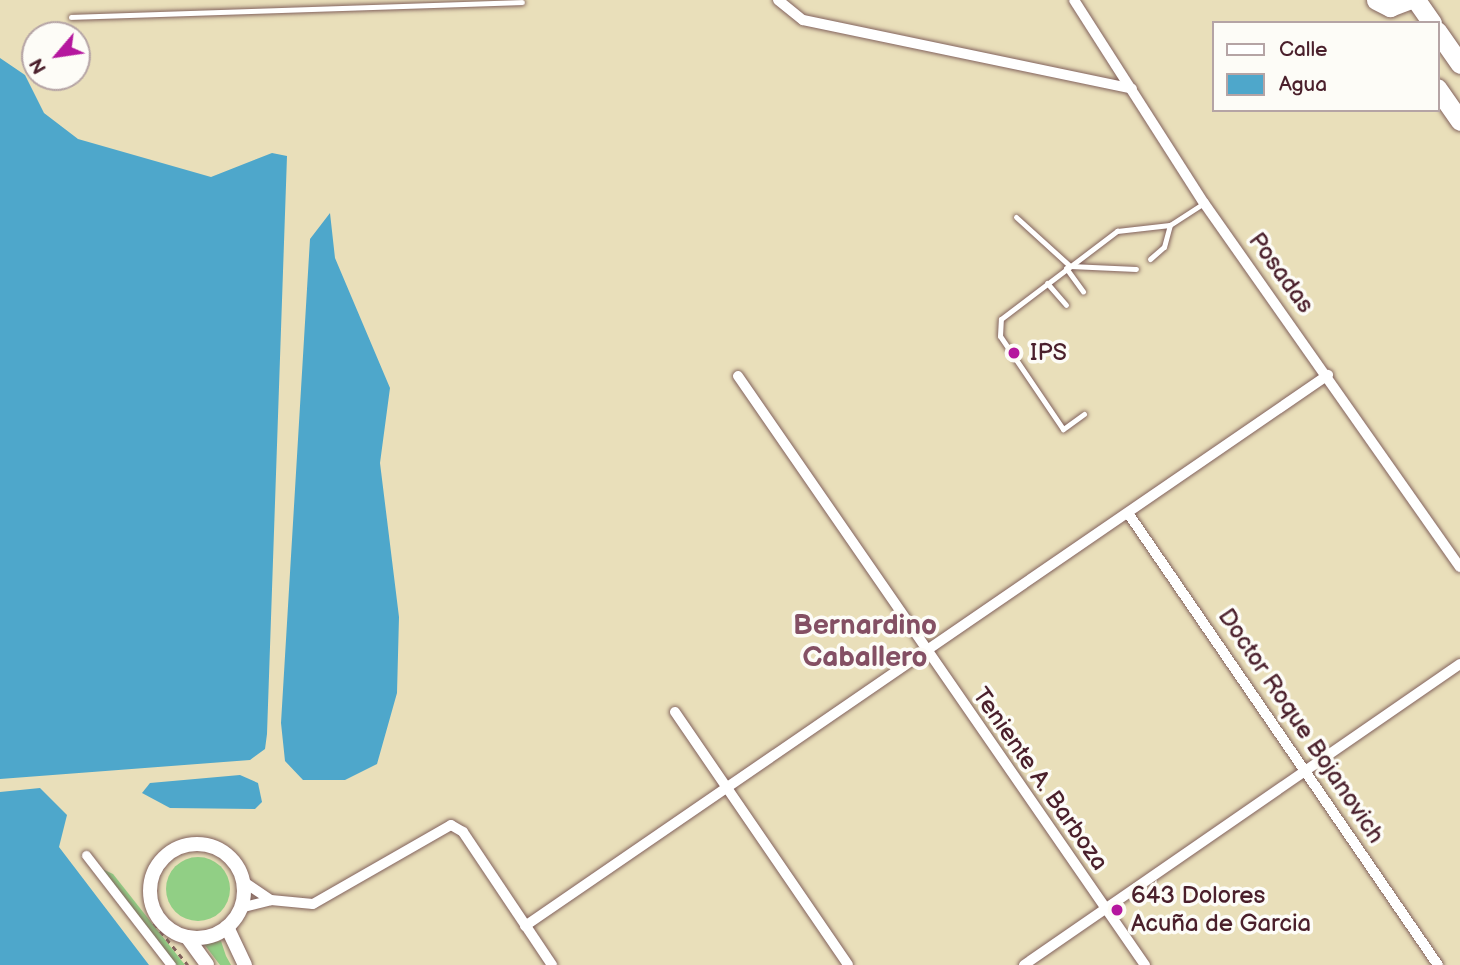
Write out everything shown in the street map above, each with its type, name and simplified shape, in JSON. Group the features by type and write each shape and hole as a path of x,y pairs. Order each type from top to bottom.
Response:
{"highway":[{"path":"1377,1 1390,7 1408,0"},
{"path":"1416,0 1431,21"},
{"path":"1377,1 1391,21"},
{"path":"1439,34 1460,64"},
{"path":"1439,91 1460,121"}],"street":[{"path":"778,0 803,20 1132,89"},
{"name":"Posadas","path":"1073,0 1204,203 1460,567"},
{"name":"Teniente A. Barboza","path":"738,376 924,652 1145,965"},
{"path":"526,926 1328,376"},
{"name":"Doctor Roque Bojanovich","path":"1128,513 1307,770 1438,965"},
{"path":"1024,965 1460,664"},
{"path":"675,712 848,965"},
{"path":"240,908 271,900 296,904 328,898 451,825 463,832 552,965"},
{"path":"207,965 187,937 164,924 151,902 155,867 167,854 181,845 216,848 242,880 271,900"},
{"path":"86,855 172,965"},
{"path":"187,937 227,927 240,908 242,880"},
{"path":"227,927 245,965"}],"lane":[{"path":"340,0 340,8"},
{"path":"71,17 522,2"},
{"path":"1084,414 1063,429 1000,336 1002,319 1068,267 1126,227 1170,225 1204,203"},
{"path":"1016,217 1068,267 1083,291"},
{"path":"1150,259 1164,247 1170,225"},
{"path":"1068,267 1136,269"},
{"path":"1047,283 1066,305"}],"green space":[{"path":"192,857 204,857 221,866 228,877 228,901 221,912 204,921 192,921 180,916 171,907 166,895 166,883 171,871 180,862"},
{"path":"98,867 113,874 185,965 174,965"},
{"path":"221,941 231,965 220,965 204,944"}],"water":[{"path":"0,58 21,72 21,91 33,91 44,113 78,139 211,177 272,153 287,156 265,749 250,760 0,779"},
{"path":"330,213 335,258 390,388 380,463 399,617 397,693 377,764 345,780 303,780 285,761 281,723 310,239"},
{"path":"240,775 258,783 262,802 255,809 170,808 142,793 150,783"},
{"path":"40,788 67,815 59,847 149,965 0,965 0,792"}],"place":[{"name":"IPS","path":"1014,353"},
{"name":"643 Dolores Acuña de Garcia","path":"1117,910"}],"district":[{"name":"Bernardino Caballero","path":"865,642"}]}
